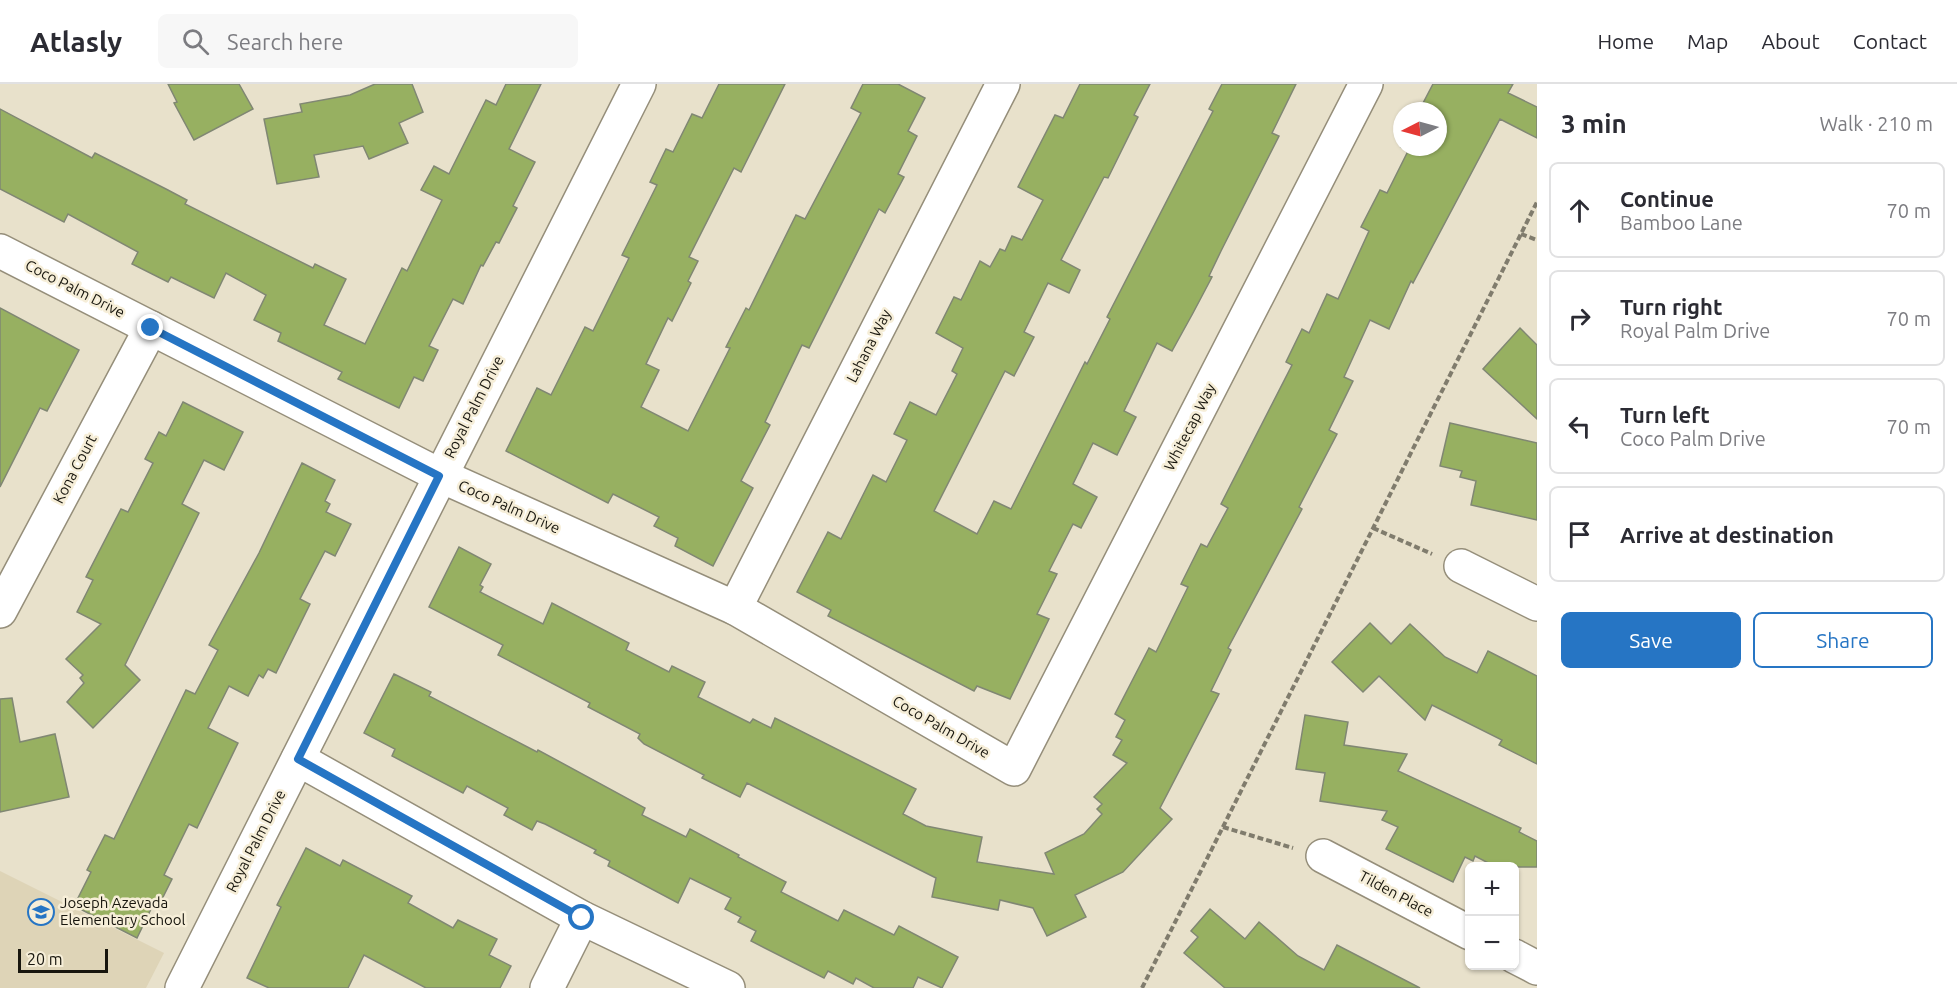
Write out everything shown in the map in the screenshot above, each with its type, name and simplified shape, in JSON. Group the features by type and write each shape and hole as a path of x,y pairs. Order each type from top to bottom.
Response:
{"street":[{"name":"Royal Palm Drive","path":"182,988 639,84"},
{"name":"Lahana Way","path":"735,608 1003,84"},
{"name":"Whitecap Way","path":"1014,769 1366,84"},
{"name":"Coco Palm Drive","path":"0,251 439,476 735,608 1014,769"},
{"name":"Kona Court","path":"0,611 151,328"},
{"path":"1461,566 1537,604"},
{"path":"298,759 582,918 728,988"},
{"name":"Tilden Place","path":"1323,856 1465,930"},
{"path":"547,988 582,918"},
{"path":"1519,958 1537,968"}],"path":[{"path":"1142,988 1537,202"},
{"path":"1521,234 1537,240"},
{"path":"1373,528 1461,566"},
{"path":"1223,827 1323,856"}],"shaded area":[{"name":"Joseph Azevada Elementary School","path":"0,871 164,953 146,988 0,988"}],"building":[{"path":"168,84 239,84 253,109 194,140 174,103 177,102"},
{"path":"375,84 412,84 423,112 399,123 408,143 369,159 363,146 314,155 319,177 277,184 264,119 302,112 300,104 350,95"},
{"path":"506,84 541,84 509,149 535,162 513,206 517,208 499,243 496,242 483,266 481,265 463,304 453,299 429,346 438,350 423,381 414,377 399,408 338,379 342,372 278,341 281,333 254,320 266,295 226,273 214,298 171,277 168,282 132,264 138,252 68,214 64,222 0,189 0,109 92,158 95,153 166,189 187,200 185,204 313,268 315,264 346,279 324,325 365,344 402,268 407,271 442,200 421,190 434,166 449,174 486,100 496,105"},
{"path":"719,84 785,84 741,172 734,168 689,257 698,261 688,281 691,283 672,321 668,318 646,364 659,370 641,407 688,431 730,348 726,347 746,308 749,310 796,215 805,219 861,113 851,108 863,84 898,84 925,98 908,131 917,136 898,174 904,177 885,213 879,209 809,348 802,345 765,422 770,425 741,481 753,488 713,566 675,546 678,538 654,526 659,517 613,494 608,503 506,451 537,388 551,395 585,327 593,331 629,258 622,255 657,185 650,182 666,149 673,152 692,114 702,118"},
{"path":"1080,84 1150,84 1134,115 1138,117 1108,178 1104,177 1061,260 1080,270 1069,293 1048,283 1024,332 1034,337 1014,376 1005,371 934,511 977,534 994,501 1011,509 1085,362 1087,364 1110,319 1107,317 1213,111 1209,109 1222,84 1296,84 1272,133 1279,136 1209,276 1212,277 1172,351 1157,343 1124,411 1136,417 1117,455 1093,443 1073,484 1097,497 1081,528 1073,524 1049,571 1057,574 1037,614 1049,619 1010,699 977,686 974,691 828,616 831,610 797,592 828,532 841,539 873,475 886,482 907,440 894,434 910,402 936,415 957,374 952,371 963,348 936,333 954,297 961,300 980,261 990,267 1000,249 1005,251 1012,236 1022,240 1043,200 1018,187 1055,115 1063,118"},
{"path":"1433,84 1513,84 1508,93 1537,107 1537,138 1500,119 1413,283 1411,281 1389,329 1370,320 1344,377 1353,381 1329,430 1337,434 1299,507 1302,509 1228,648 1231,650 1211,691 1219,694 1160,808 1172,819 1123,872 1075,895 1086,917 1047,936 1033,908 1000,900 998,910 932,897 936,878 747,783 740,797 702,778 704,775 644,744 638,738 640,734 588,707 590,703 498,655 503,645 429,607 459,547 491,564 480,585 483,587 480,592 543,624 552,603 629,643 626,650 669,672 672,666 705,682 698,697 750,723 753,719 771,728 775,718 916,789 903,814 926,826 982,837 977,862 1054,874 1045,853 1084,834 1102,814 1097,809 1102,804 1094,797 1127,763 1113,755 1122,740 1116,737 1125,720 1115,714 1149,648 1156,652 1188,587 1181,584 1201,544 1207,547 1228,508 1221,504 1292,365 1286,362 1302,329 1309,333 1327,294 1338,299 1369,231 1361,227 1380,190 1387,193 1406,156 1447,156 1447,102 1424,102"},
{"path":"0,308 79,350 47,411 40,408 0,487"},
{"path":"1520,328 1537,345 1537,419 1483,369"},
{"path":"183,402 243,432 224,470 204,460 182,504 199,513 125,665 140,680 93,728 67,702 84,683 80,678 83,675 66,659 101,624 77,612 93,580 86,577 121,509 128,512 153,463 145,459 159,432 166,436"},
{"path":"1450,423 1537,443 1537,520 1471,505 1476,481 1460,477 1462,471 1440,466"},
{"path":"302,463 335,480 325,501 330,504 326,512 351,524 335,556 325,551 300,599 310,604 276,673 268,669 263,678 259,675 248,696 229,686 208,728 238,743 197,828 189,824 164,875 172,879 158,907 153,905 137,938 74,906 91,872 87,870 105,835 114,839 186,690 195,694 218,650 209,645 259,553"},
{"path":"1370,623 1391,644 1410,624 1445,657 1477,673 1488,651 1537,676 1537,764 1499,745 1502,740 1432,705 1425,720 1379,676 1363,692 1332,662"},
{"path":"394,674 431,692 429,696 537,752 538,750 645,808 642,815 686,837 690,829 739,855 738,857 786,882 781,892 838,921 844,910 894,935 899,926 958,957 942,988 918,977 913,988 874,988 856,978 853,984 828,971 824,978 751,941 756,931 738,922 741,917 725,909 731,898 690,878 678,903 608,866 610,861 594,853 596,850 537,821 532,830 504,815 508,808 467,786 463,793 392,756 395,749 364,733"},
{"path":"12,698 20,742 55,734 69,797 0,812 0,699"},
{"path":"1305,715 1348,722 1344,745 1407,754 1398,771 1521,828 1519,832 1537,841 1537,867 1519,867 1519,862 1486,862 1475,856 1473,861 1465,857 1453,882 1386,849 1398,827 1382,820 1387,811 1320,801 1325,773 1296,769"},
{"path":"306,848 340,866 343,860 412,896 408,903 453,928 458,920 497,939 489,955 511,966 500,988 426,988 364,955 348,988 269,988 247,978 281,907 277,905"},
{"path":"1210,909 1245,939 1259,922 1298,956 1324,970 1337,945 1420,988 1225,988 1184,953 1198,937 1191,931"}],"place":[{"name":"Joseph Azevada Elementary School","path":"41,912"}],"route":[{"path":"151,328 439,476 298,759 582,918"}]}
